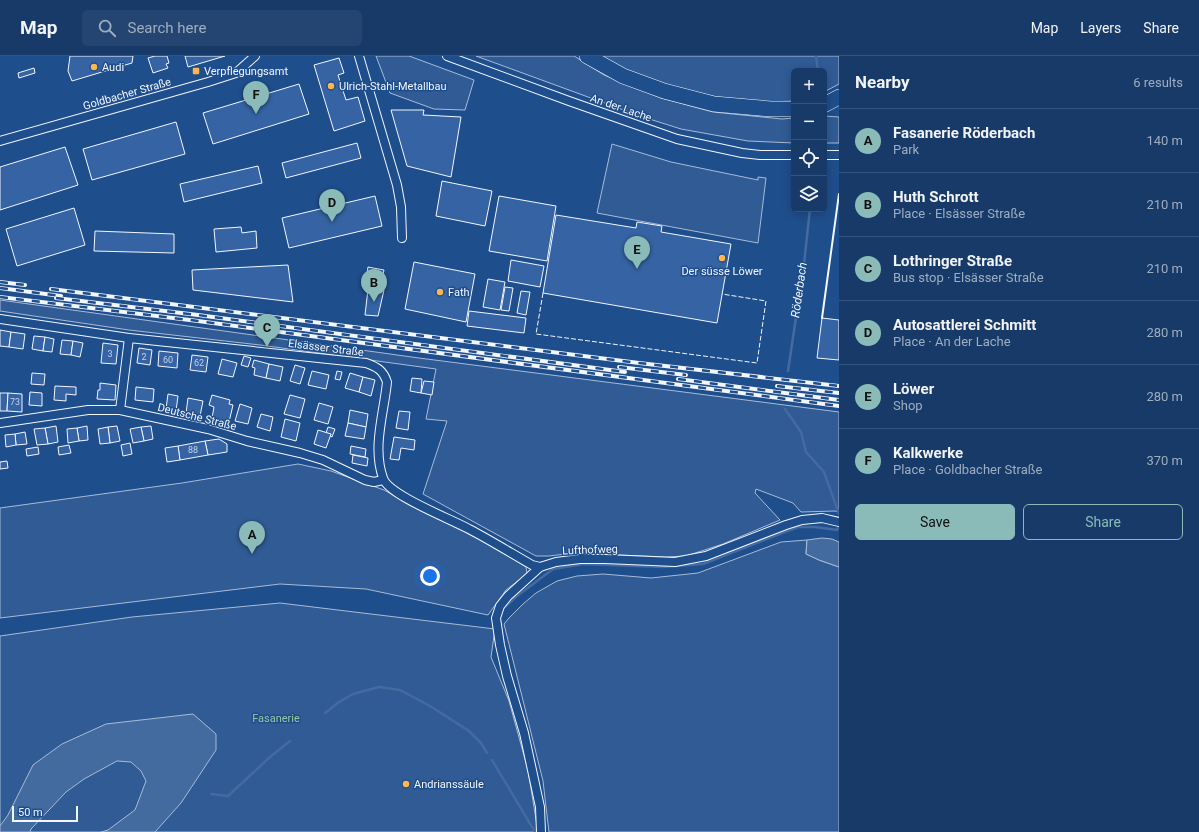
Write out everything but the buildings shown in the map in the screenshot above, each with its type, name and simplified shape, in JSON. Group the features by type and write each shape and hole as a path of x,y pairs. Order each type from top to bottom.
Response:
{"highway":[{"path":"587,56 623,76 664,91 714,104 771,109 791,109"},
{"path":"827,104 839,96"},
{"path":"827,106 839,105"}],"street":[{"name":"Goldbacher Straße","path":"0,141 222,77 236,72 255,56"},
{"path":"359,56 397,184 401,207 402,238"},
{"name":"An der Lache","path":"447,56 677,139 760,155 791,154"},
{"path":"827,155 839,155"},
{"name":"Elsässer Straße","path":"0,319 129,338 366,363 375,366 384,374 387,382 379,444 379,461 383,480"},
{"path":"120,410 129,338"},
{"name":"Deutsche Straße","path":"0,423 88,410 120,410 208,429 246,441 300,453 323,460 365,480 374,482 383,480"},
{"path":"383,480 388,486 411,501 469,529 532,565 540,567"},
{"name":"Lufthofweg","path":"541,832 540,807 524,733 505,670 496,618 500,606 508,596 540,567 556,562 580,559 605,559 675,562 706,556 802,520 822,518 839,522"}],"shaded area":[{"path":"376,56 409,56 474,80 465,110 434,109 390,93"},
{"path":"476,56 574,56 604,75 661,98 713,112 782,119 791,118 791,143 748,141 681,129 640,116"},
{"path":"599,56 839,56 839,84 827,90 827,68 791,68 791,101 770,102 716,97 667,85 625,70"},
{"path":"827,116 839,117 839,143 827,143"},
{"path":"612,144 671,162 758,180 758,177 766,178 758,243 597,213"},
{"path":"0,300 419,358 839,412 839,512 801,512 793,503 756,489 755,493 780,520 723,544 686,556 666,557 574,553 536,556 423,494 447,421 426,419 436,369 260,345 129,330 0,311"},
{"path":"298,464 331,471 384,490 421,511 483,541 526,567 527,574 506,590 488,615 366,589 280,584 0,618 0,508 182,483"},
{"path":"822,538 832,539 839,542 839,567 806,554 807,540"},
{"path":"807,540 806,554 839,567 839,832 549,832 543,781 504,624 509,618 536,593 557,581 577,576 603,574 651,578 698,573 781,542"},
{"name":"Fasanerie","path":"280,603 495,629 491,657 509,701 528,770 538,832 0,832 0,636 132,617"},
{"path":"193,714 216,734 216,750 181,803 155,832 101,832 108,830 135,810 146,781 141,771 131,762 117,761 84,779 66,792 31,829 30,832 0,832 0,826 8,815 33,765 62,744 106,724"}],"waterway":[{"name":"Röderbach","path":"816,56 818,68"},
{"name":"Röderbach","path":"788,371 804,264 810,212"},
{"name":"Röderbach","path":"785,409 801,432 806,452 824,472 839,514"},
{"path":"503,609 517,596 553,569 583,564 663,567 703,564 798,527 815,527 837,530 838,528"},
{"path":"325,713 339,702 353,694 379,687 400,690 430,706 469,731 481,743 487,753"},
{"path":"211,794 228,796 270,757 290,741"},
{"path":"492,760 535,832"}],"railway":[{"path":"0,282 25,285"},
{"path":"0,288 61,296"},
{"path":"51,289 639,363 839,386"},
{"path":"0,297 198,321 839,406"},
{"path":"56,298 198,315 625,372"},
{"path":"619,367 686,375"},
{"path":"678,379 839,400"},
{"path":"777,386 839,393"}],"fence":[{"path":"543,293 536,334 757,363 766,301 722,294"}],"wall":[{"path":"822,318 839,194"}],"place":[{"name":"Audi","path":"94,67"},
{"name":"Verpflegungsamt","path":"196,71"},
{"name":"Ulrich-Stahl-Metallbau","path":"331,86"},
{"name":"Kalkwerke","path":"256,114"},
{"name":"Autosattlerei Schmitt","path":"332,222"},
{"name":"Der süsse Löwer","path":"722,258"},
{"name":"Löwer","path":"637,269"},
{"name":"Fath","path":"440,292"},
{"name":"Huth Schrott","path":"374,302"},
{"name":"Lothringer Straße","path":"267,347"},
{"name":"Fasanerie Röderbach","path":"252,554"},
{"name":"Andrianssäule","path":"406,784"}]}
